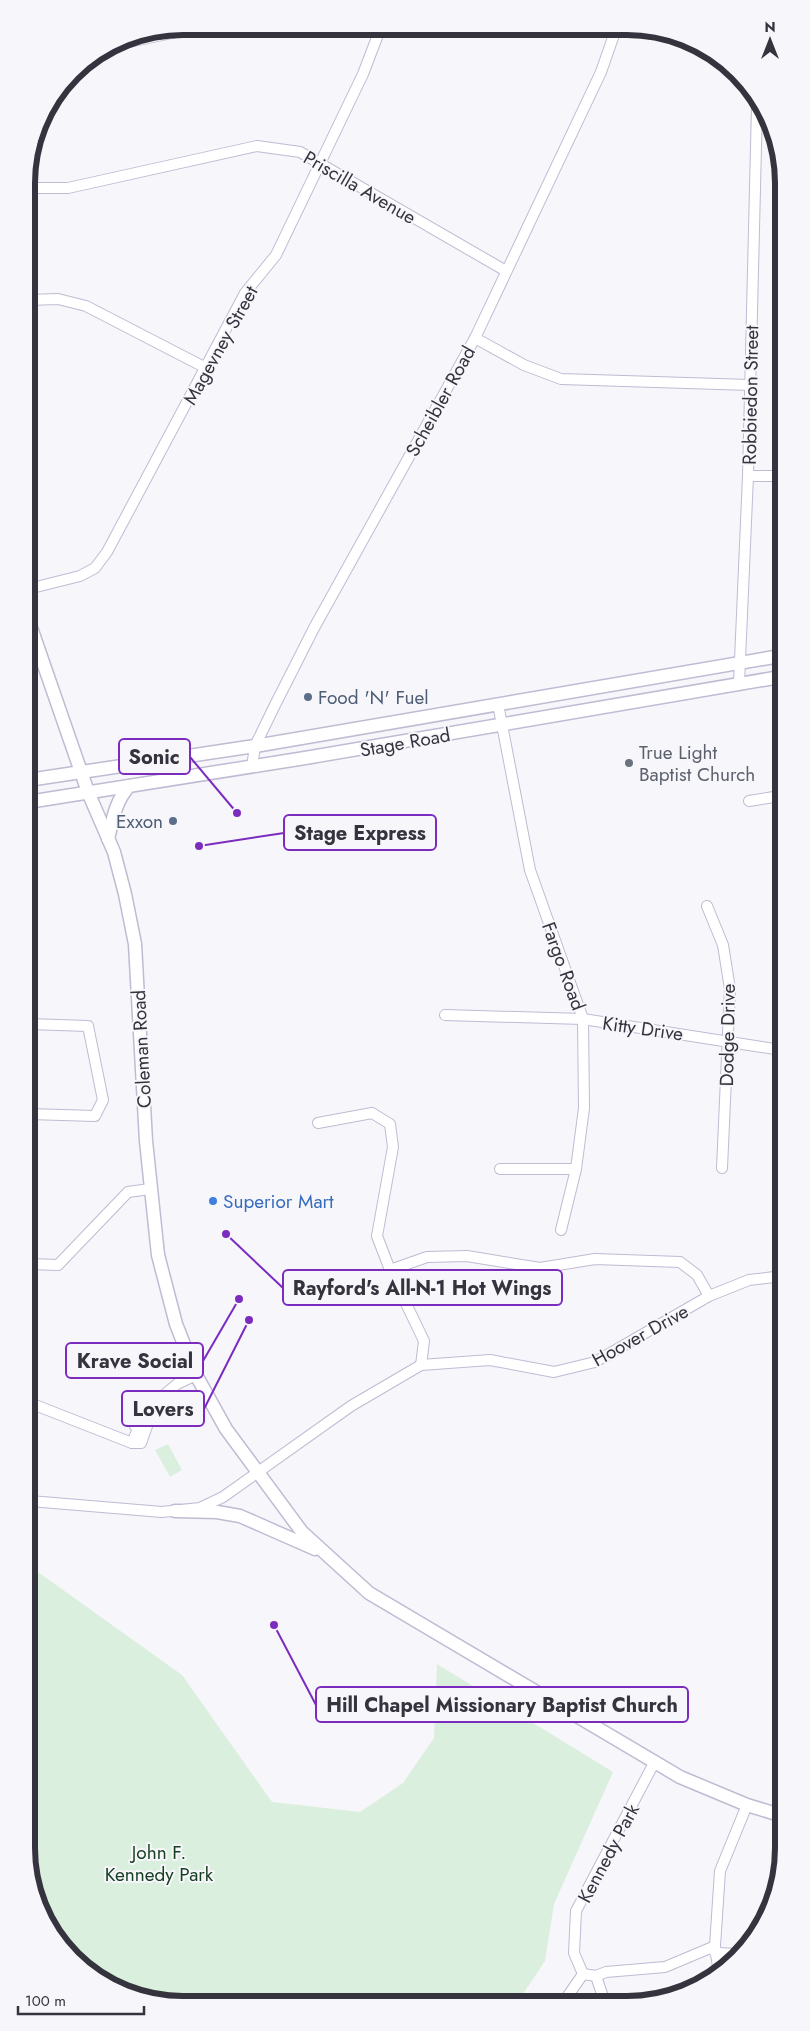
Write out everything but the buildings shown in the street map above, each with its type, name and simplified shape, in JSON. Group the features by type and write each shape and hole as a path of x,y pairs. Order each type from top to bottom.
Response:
{"main road":[{"name":"Coleman Road","path":"35,640 80,772 108,839 125,894 135,944 150,1189 158,1255 176,1324 196,1375 226,1429 257,1474 302,1532 369,1593 654,1763 680,1777 747,1805 775,1814"},
{"name":"Stage Road","path":"35,779 255,746 775,657"},
{"name":"Stage Road","path":"35,801 252,767 775,678"},
{"path":"108,839 115,806 119,797 129,786"},
{"path":"175,1511 217,1512 240,1516 327,1555"}],"street":[{"name":"Magevney Street","path":"35,587 80,576 95,568 107,552 245,293 276,255 363,74 378,35"},
{"name":"Scheibler Road","path":"252,767 255,746 307,642 474,338 601,72 614,35"},
{"name":"Robbiedon Street","path":"739,683 748,476 757,112"},
{"name":"Priscilla Avenue","path":"35,188 68,188 257,146 300,152 506,271"},
{"path":"35,300 58,299 86,306 206,368"},
{"path":"474,338 524,365 561,379 750,385"},
{"path":"748,476 775,476"},
{"name":"Fargo Road","path":"498,704 530,870 583,1019 584,1108 576,1169 561,1230"},
{"path":"749,801 775,797"},
{"name":"Dodge Drive","path":"707,906 723,945 730,990 722,1168"},
{"name":"Kitty Drive","path":"445,1015 583,1019 775,1049"},
{"path":"35,1024 88,1026 103,1100 95,1116 35,1114"},
{"path":"318,1123 372,1113 390,1124 393,1147 377,1236 390,1270 424,1341 421,1365"},
{"path":"500,1169 576,1169"},
{"path":"35,1264 58,1265 128,1192 150,1189"},
{"path":"390,1270 426,1257 467,1256 540,1268 595,1259 680,1262 697,1275 709,1296"},
{"name":"Hoover Drive","path":"35,1501 162,1512 200,1508 257,1474 351,1406 421,1365 490,1360 554,1372 595,1362 709,1296 749,1280 775,1277"},
{"path":"132,1443 137,1429 132,1421 134,1413 146,1410 177,1384 196,1375"},
{"path":"35,1405 132,1443 141,1443 146,1432 151,1415 146,1410"},
{"name":"Kennedy Park","path":"583,1974 574,1953 576,1910 654,1763"},
{"path":"717,1965 715,1950 720,1871 747,1805"},
{"path":"568,1996 583,1974 596,1976 606,1972 665,1967 715,1950 731,1953"},
{"path":"596,1976 603,1996"}],"green space":[{"path":"168,1444 182,1470 170,1477 155,1450"},
{"name":"John F. Kennedy Park","path":"35,1570 182,1675 272,1802 360,1812 403,1783 434,1738 437,1664 613,1772 554,1904 545,1961 522,1996 173,1996 135,1988 118,1981 85,1959 72,1946 55,1922 46,1905 36,1867"}],"place":[{"name":"Food 'N' Fuel","path":"308,697"},
{"name":"True Light Baptist Church","path":"629,763"},
{"name":"Sonic","path":"237,813"},
{"name":"Exxon","path":"173,821"},
{"name":"Stage Express","path":"199,846"},
{"name":"Superior Mart","path":"213,1201"},
{"name":"Rayford's All-N-1 Hot Wings","path":"226,1234"},
{"name":"Krave Social","path":"239,1299"},
{"name":"Lovers","path":"249,1320"},
{"name":"Hill Chapel Missionary Baptist Church","path":"274,1625"}]}
